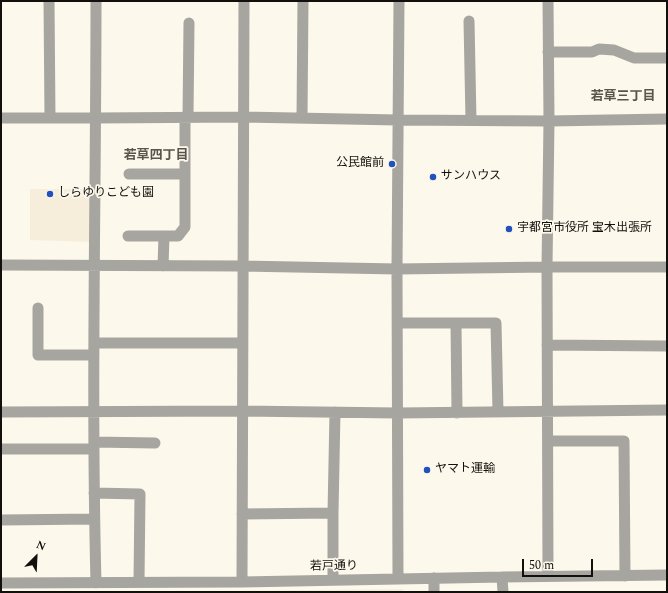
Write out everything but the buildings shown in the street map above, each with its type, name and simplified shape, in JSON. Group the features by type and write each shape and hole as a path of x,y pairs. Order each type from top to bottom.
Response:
{"street":[{"path":"49,1 50,118"},
{"path":"96,1 94,343 94,520 96,583"},
{"path":"242,582 244,1"},
{"path":"302,118 303,1"},
{"path":"398,579 397,269 399,1"},
{"path":"548,1 548,576"},
{"path":"469,21 471,120"},
{"path":"128,236 178,236 185,228 189,23"},
{"path":"548,52 592,52 599,49 614,50 634,58 667,58"},
{"path":"1,118 243,117 549,121 667,119"},
{"path":"129,174 185,174"},
{"path":"163,266 164,236"},
{"path":"1,265 242,266 397,269 667,267"},
{"path":"38,308 38,355 94,355"},
{"path":"398,323 496,323 498,412"},
{"path":"456,324 457,413"},
{"path":"94,343 242,343"},
{"path":"547,345 667,346"},
{"path":"1,412 242,411 457,413 667,410"},
{"path":"333,580 335,412"},
{"path":"548,441 624,441 625,576"},
{"path":"1,449 155,444"},
{"path":"94,493 140,494 139,582"},
{"path":"242,514 333,513"},
{"path":"1,520 94,520"},
{"name":"若戸通り","path":"1,583 242,582 667,575"},
{"path":"502,577 503,592"},
{"path":"434,578 434,592"}],"shaded area":[{"path":"30,189 94,189 94,242 30,240"},
{"path":"403,589 403,592 141,592"}],"place":[{"name":"公民館前","path":"392,164"},
{"name":"サンハウス","path":"433,177"},
{"name":"しらゆりこども園","path":"50,194"},
{"name":"宇都宮市役所 宝木出張所","path":"509,229"},
{"name":"ヤマト運輸","path":"427,470"}],"district":[{"name":"若草三丁目","path":"623,97"},
{"name":"若草四丁目","path":"156,156"}]}
